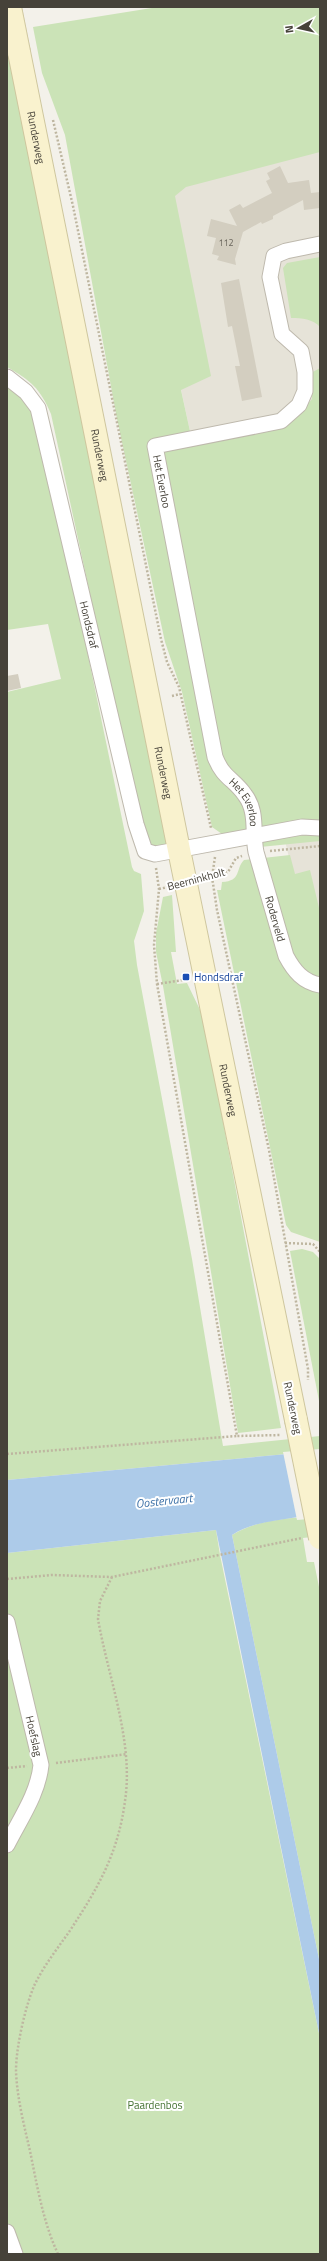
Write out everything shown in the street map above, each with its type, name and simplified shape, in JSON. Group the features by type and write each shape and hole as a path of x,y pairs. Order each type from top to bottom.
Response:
{"street":[{"name":"Runderweg","path":"10,7 186,883 290,1427 313,1538"},
{"name":"Het Everloo","path":"253,836 254,822 252,808 246,795 226,777 219,768 216,757 154,446 281,421 299,405 306,391 305,372 301,351 282,334 270,277 274,256 286,251 320,244"},
{"name":"Hondsdraf","path":"7,377 26,392 38,408 136,824 145,851 155,854"},
{"path":"155,854 302,827 320,828"},
{"name":"Roderveld","path":"253,836 256,852 280,937 292,968 308,982 320,985"},
{"name":"Hoefslag","path":"7,1622 41,1765 39,1778 32,1797 7,1845"},
{"path":"7,2232 15,2254"}],"path":[{"name":"Runderweg","path":"51,113 75,214 161,638 180,694 216,852 212,877 217,910 269,1150 308,1369 308,1384"},
{"path":"172,696 180,694"},
{"name":"Beerninkholt","path":"159,889 228,872 236,858 256,852 320,846"},
{"path":"155,854 159,889 154,945 157,984 237,1436"},
{"path":"157,984 183,980"},
{"path":"285,1243 313,1244 320,1252"},
{"path":"7,1454 237,1436 290,1427"},
{"path":"7,1579 52,1575 112,1577 250,1548 313,1538"},
{"path":"58,2254 52,2242 37,2184 18,2094 16,2070 20,2043 34,1986 85,1908 107,1869 120,1829 126,1800 127,1754 98,1619 100,1601 112,1577"},
{"path":"41,1765 127,1754"}],"shaded area":[{"path":"320,115 320,991 193,445 128,144"}],"green space":[{"path":"158,7 320,7 320,152 186,187 175,196 211,376 181,390 193,445 301,412 312,399 311,373 320,368 320,820 282,823 222,834 212,827 182,692 165,642 117,419 65,135 42,73 33,27"},
{"path":"7,39 168,850 159,849 149,845 142,834 51,414 39,391 29,381 7,367"},
{"path":"320,257 320,327 314,322 299,318 291,318 283,268 287,263"},
{"path":"7,385 31,405 48,463 132,867 134,871 141,874 144,911 134,941 137,965 192,1259 223,1446 320,1436 320,1451 7,1480 7,692 61,679 48,624 7,630"},
{"path":"320,834 320,841 260,847 260,841"},
{"path":"290,855 295,874 310,870 320,912 320,1242 291,1232 286,1225 217,890 221,890 222,882 228,881 235,877 241,863 244,860"},
{"path":"172,895 176,952 171,952 177,984 187,983 203,1016 281,1428 238,1433 156,952 156,933 163,897"},
{"path":"302,1249 313,1252 320,1259 320,1406 290,1251"},
{"path":"320,1516 320,1536 303,1538 307,1562 314,1562 320,1592 320,1964 232,1535 263,1522"},
{"name":"Paardenbos","path":"216,1530 320,2038 320,2254 7,2254 7,1553"}],"water":[{"name":"Oostervaart","path":"320,1451 298,1517 248,1527 232,1535 320,1964 320,2038 216,1530 7,1553 7,1480"}],"pier":[{"path":"320,1449 320,1518 297,1520 283,1452"}],"building":[{"path":"280,166 288,183 309,180 311,193 320,192 320,208 304,210 303,200 273,216 273,219 262,224 261,222 243,232 235,259 236,265 217,260 219,256 212,254 216,238 207,236 211,219 237,226 229,210 240,204 243,208 272,193 266,181 270,179 267,173"},
{"path":"239,279 262,397 242,401 235,366 240,366 232,326 228,327 221,283"},
{"path":"18,674 21,688 7,691 7,676"}],"place":[{"name":"Hondsdraf","path":"186,977"}]}
